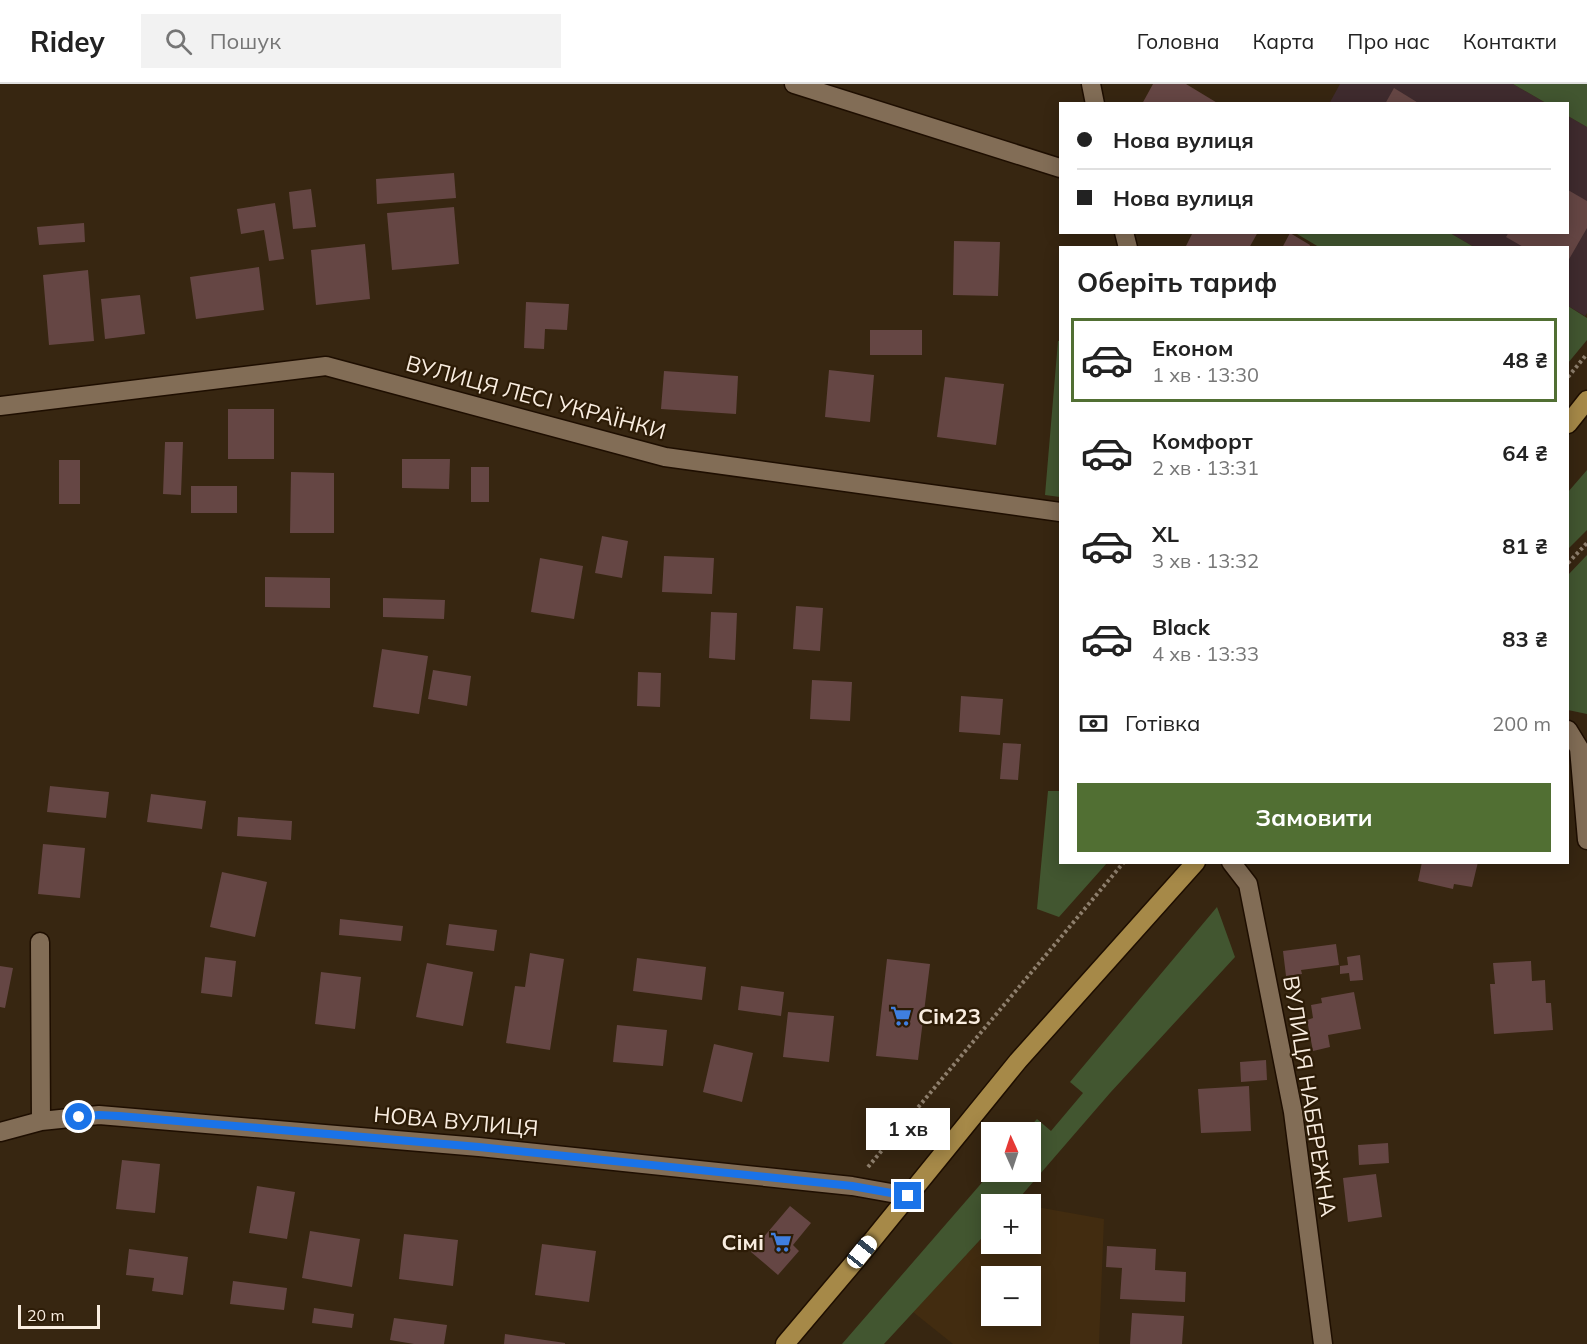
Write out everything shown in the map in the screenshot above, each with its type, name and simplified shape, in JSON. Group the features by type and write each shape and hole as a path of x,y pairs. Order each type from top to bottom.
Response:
{"main road":[{"path":"1569,423 1587,400"},
{"path":"785,1344 1018,1060 1194,864"}],"street":[{"path":"794,84 1059,168"},
{"path":"1091,84 1095,102"},
{"name":"ВУЛИЦЯ ЛЕСІ УКРАЇНКИ","path":"0,405 326,366 665,457 1059,512"},
{"path":"1569,732 1579,748 1587,840"},
{"name":"ВУЛИЦЯ НАБЕРЕЖНА","path":"1233,864 1248,884 1293,1112 1323,1344"},
{"path":"40,942 41,1120"},
{"name":"НОВА ВУЛИЦЯ","path":"0,1132 41,1120 99,1115 479,1147 852,1186 908,1196"}],"path":[{"path":"1569,376 1587,354"},
{"path":"1569,562 1587,543"},
{"path":"852,1186 1122,864"}],"shaded area":[{"path":"1340,84 1513,84 1544,102 1330,102"},
{"path":"1569,117 1587,127 1587,313 1585,316 1569,307 1569,246 1472,246 1452,234 1569,234"},
{"path":"1041,1208 1104,1219 1099,1344 953,1344 913,1312 981,1239 981,1254 1041,1254"}],"green space":[{"path":"1513,84 1587,84 1587,127 1569,117 1569,102 1544,102"},
{"path":"1297,234 1452,234 1472,246 1317,246"},
{"path":"1569,307 1587,318 1587,340 1569,362"},
{"path":"1058,341 1059,341 1059,497 1045,495"},
{"path":"1587,470 1587,530 1569,548 1569,491"},
{"path":"1587,555 1587,714 1569,710 1569,574"},
{"path":"1048,791 1059,791 1059,864 1106,864 1059,917 1037,909"},
{"path":"1217,907 1235,957 1110,1093 1041,1173 1041,1122 1051,1131 1083,1093 1070,1082"},
{"path":"982,1182 1033,1182 1023,1194 981,1194 981,1239 884,1344 842,1344"}],"building":[{"path":"1153,84 1186,84 1216,102 1143,102"},
{"path":"1394,88 1417,102 1386,102"},
{"path":"454,173 456,198 377,204 376,179"},
{"path":"311,189 316,227 293,229 289,192"},
{"path":"1569,191 1587,201 1587,228 1569,259 1569,246 1522,246 1506,237 1508,234 1569,234"},
{"path":"275,203 284,259 269,261 264,230 241,234 237,209"},
{"path":"454,207 459,264 392,270 387,213"},
{"path":"84,223 85,242 39,245 37,227"},
{"path":"1192,234 1257,234 1250,246 1186,246"},
{"path":"1289,234 1310,245 1310,246 1283,246"},
{"path":"954,241 1000,242 998,296 953,295"},
{"path":"365,244 370,299 316,305 311,250"},
{"path":"259,267 264,310 196,319 190,277"},
{"path":"88,270 94,341 49,345 43,275"},
{"path":"140,295 145,334 105,339 101,299"},
{"path":"526,302 569,304 567,330 545,329 544,349 524,348"},
{"path":"870,330 922,330 922,355 870,355"},
{"path":"829,370 874,375 870,422 825,417"},
{"path":"664,371 738,376 736,414 661,409"},
{"path":"945,377 1004,384 996,445 937,437"},
{"path":"228,409 274,409 274,459 228,459"},
{"path":"165,442 183,442 181,495 163,494"},
{"path":"402,459 450,459 449,489 402,488"},
{"path":"59,460 80,460 80,504 59,504"},
{"path":"471,467 489,467 489,502 471,502"},
{"path":"291,472 334,473 334,533 290,533"},
{"path":"191,486 237,486 237,513 191,513"},
{"path":"602,536 628,541 622,578 595,573"},
{"path":"664,556 714,558 712,594 662,592"},
{"path":"540,558 583,566 574,619 531,612"},
{"path":"265,577 330,578 330,608 265,607"},
{"path":"383,598 445,600 444,619 383,617"},
{"path":"796,606 823,608 820,651 793,649"},
{"path":"711,612 737,613 735,660 709,658"},
{"path":"382,649 428,656 419,714 373,707"},
{"path":"433,670 471,676 467,706 428,699"},
{"path":"638,672 661,673 660,707 637,706"},
{"path":"812,680 852,682 850,721 810,719"},
{"path":"961,696 1003,699 1000,735 959,732"},
{"path":"1003,743 1021,744 1018,780 1000,779"},
{"path":"50,786 109,792 106,818 47,812"},
{"path":"151,794 206,801 202,829 147,822"},
{"path":"238,817 292,821 291,840 237,836"},
{"path":"43,844 85,848 80,898 38,894"},
{"path":"1422,864 1478,864 1472,887 1454,884 1453,889 1418,881"},
{"path":"222,872 267,882 255,937 210,927"},
{"path":"340,919 403,926 401,941 339,935"},
{"path":"449,924 497,930 494,951 446,945"},
{"path":"1336,944 1339,965 1301,970 1302,974 1286,976 1283,951"},
{"path":"530,953 564,959 550,1050 506,1043 515,986 525,987"},
{"path":"1360,955 1363,980 1350,981 1349,973 1340,974 1340,966 1348,965 1347,957"},
{"path":"205,957 236,961 232,997 201,993"},
{"path":"637,958 706,967 702,1000 633,991"},
{"path":"887,959 930,964 918,1060 876,1056"},
{"path":"1531,961 1532,981 1545,980 1546,1003 1551,1003 1553,1030 1494,1034 1490,984 1495,984 1493,963"},
{"path":"427,963 473,972 463,1026 416,1017"},
{"path":"0,966 13,968 5,1008 0,1007"},
{"path":"321,972 361,977 355,1029 315,1024"},
{"path":"741,986 784,992 781,1016 738,1010"},
{"path":"1354,992 1361,1029 1328,1035 1330,1047 1313,1051 1307,1020 1313,1018 1311,1005 1322,1003 1321,998"},
{"path":"788,1012 834,1016 829,1062 783,1057"},
{"path":"617,1025 667,1030 663,1066 613,1062"},
{"path":"714,1044 753,1053 742,1102 703,1092"},
{"path":"1266,1060 1267,1080 1241,1082 1240,1062"},
{"path":"1249,1086 1251,1131 1201,1133 1198,1089"},
{"path":"1388,1143 1389,1163 1359,1165 1358,1145"},
{"path":"122,1160 160,1164 155,1213 116,1209"},
{"path":"1376,1174 1382,1217 1348,1222 1343,1178"},
{"path":"257,1186 295,1192 287,1239 249,1233"},
{"path":"790,1206 811,1223 793,1245 799,1251 778,1275 751,1252"},
{"path":"310,1231 360,1239 352,1287 302,1278"},
{"path":"404,1234 458,1240 453,1286 399,1279"},
{"path":"542,1244 596,1251 589,1302 535,1295"},
{"path":"1107,1246 1156,1249 1155,1270 1186,1272 1185,1302 1120,1299 1122,1268 1106,1267"},
{"path":"129,1249 188,1257 183,1295 152,1291 154,1278 126,1275"},
{"path":"233,1281 287,1288 284,1310 230,1304"},
{"path":"314,1308 354,1314 352,1328 312,1323"},
{"path":"1132,1313 1184,1316 1182,1344 1130,1344"},
{"path":"394,1318 447,1325 444,1344 414,1344 390,1340"},
{"path":"505,1334 565,1343 565,1344 504,1344"}],"place":[{"name":"Сім23","path":"901,1016"},
{"name":"Сімі","path":"781,1242"}],"route":[{"path":"79,1117 119,1116 479,1147 852,1186 908,1196"}]}
